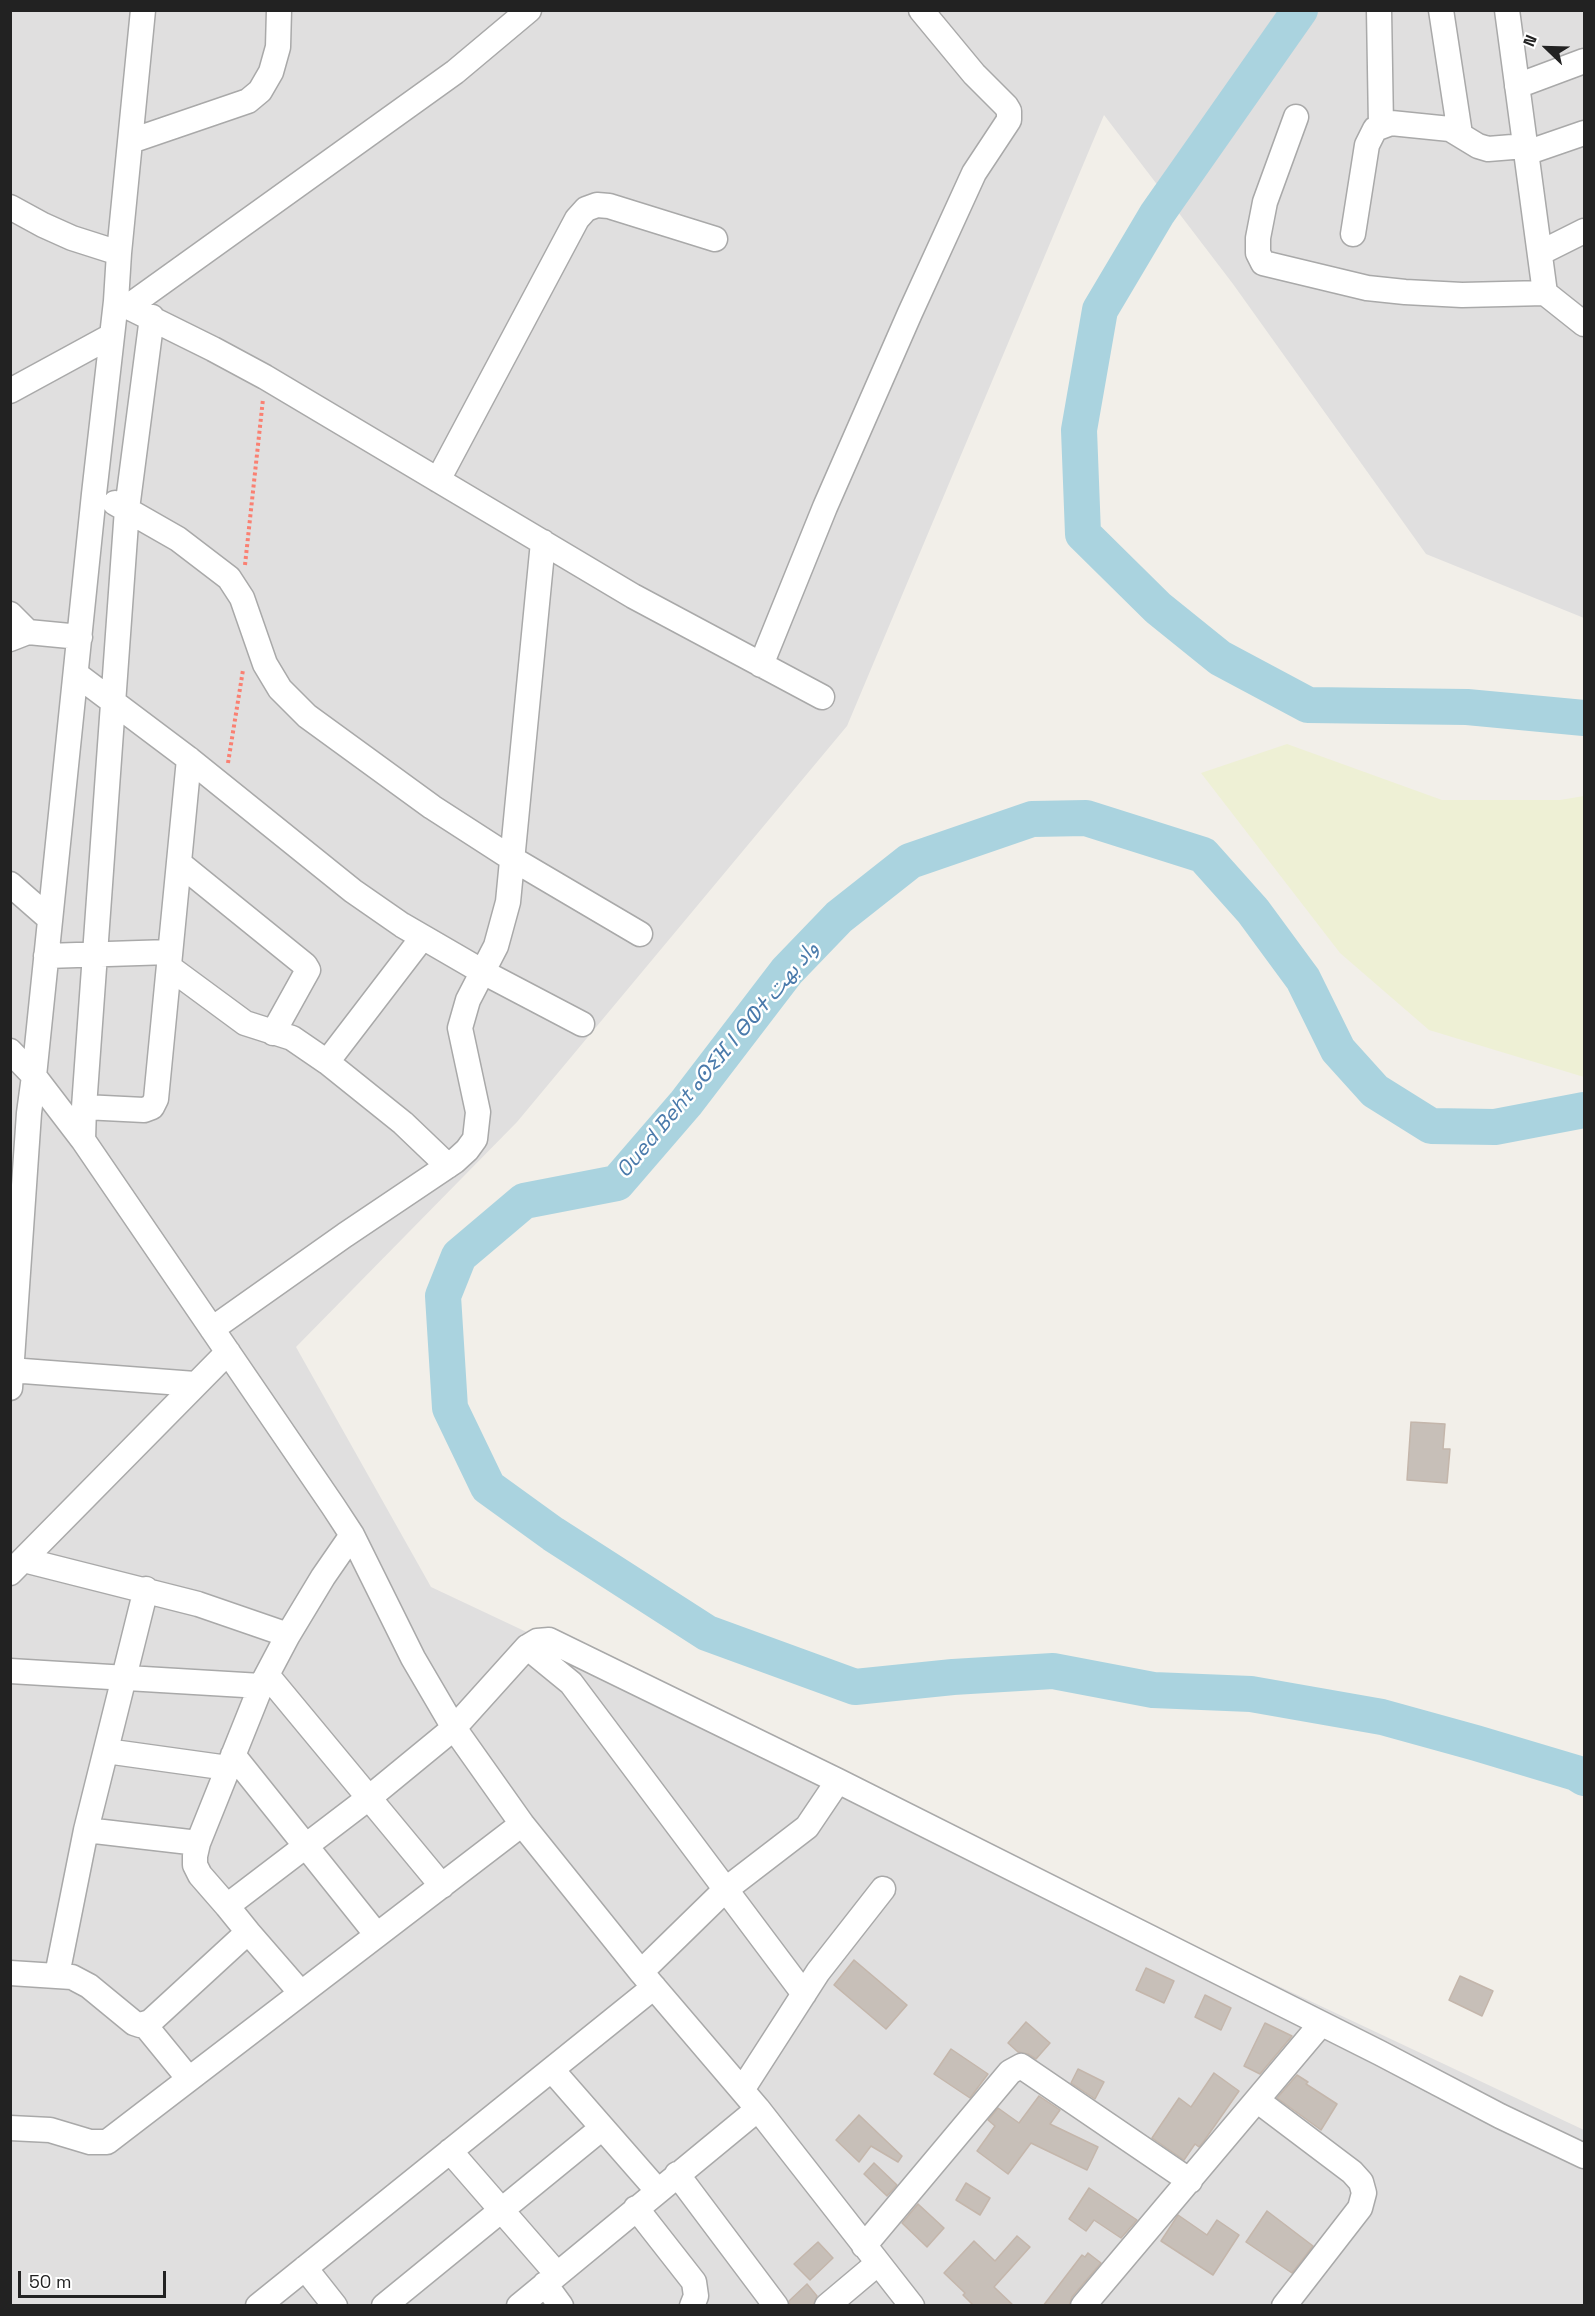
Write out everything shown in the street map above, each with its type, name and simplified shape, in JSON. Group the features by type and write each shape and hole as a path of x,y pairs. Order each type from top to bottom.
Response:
{"street":[{"path":"143,10 119,253 123,304 111,336 34,1077 20,1120 11,1375 195,1384"},
{"path":"131,141 248,101 260,91 271,72 278,47 279,10"},
{"path":"123,304 455,72 529,10"},
{"path":"762,665 825,507 910,312 974,173 1009,120 1009,111 1006,106 974,74 921,10"},
{"path":"1380,10 1381,126"},
{"path":"1441,10 1460,134"},
{"path":"1507,10 1545,293"},
{"path":"1517,86 1584,61"},
{"path":"1296,117 1265,202 1258,238 1258,253 1263,263 1367,288 1462,295 1545,293 1580,315"},
{"path":"1353,234 1367,146 1375,129 1381,126 1391,123 1450,129 1478,146 1488,149 1526,150 1584,133"},
{"path":"438,480 577,219 586,209 597,205 609,206 715,238"},
{"path":"10,207 72,238 119,253"},
{"path":"1539,253 1584,231"},
{"path":"123,304 265,377 652,607 822,697"},
{"path":"83,1140 127,509 152,317"},
{"path":"10,391 111,336"},
{"path":"94,494 127,509 178,539 229,578 242,598 265,664 280,689 307,716 432,807 511,858 640,934"},
{"path":"212,1329 448,1166 467,1150 475,1139 478,1112 460,1028 468,1000 496,946 512,879 511,858 543,542"},
{"path":"10,614 19,635 80,637"},
{"path":"76,674 189,759 353,891 422,938 582,1023"},
{"path":"84,1107 144,1110 152,1107 156,1099 189,759"},
{"path":"179,863 305,965 308,970 273,1033"},
{"path":"10,884 50,919"},
{"path":"327,1062 422,938"},
{"path":"46,956 95,954 170,960 245,1023 292,1038 327,1062 403,1123 448,1166"},
{"path":"10,1051 34,1077 83,1140 352,1535 413,1658 454,1728 522,1824 648,1980 758,2109 912,2306"},
{"path":"17,1567 228,1352"},
{"path":"301,1993 200,1875 195,1865 198,1842 264,1681 323,1576 352,1535"},
{"path":"17,1567 146,1589 238,1616 288,1635"},
{"path":"57,1975 86,1830 146,1589"},
{"path":"227,1906 370,1797 454,1728 527,1647 537,1641 555,1641 838,1781 1500,2116 1584,2156"},
{"path":"527,1647 571,1683 804,1994"},
{"path":"10,1671 123,1678 264,1681 370,1797 442,1886"},
{"path":"106,1751 231,1762 306,1846 377,1935"},
{"path":"258,2306 552,2070 648,1980 725,1890 807,1827 838,1781"},
{"path":"10,2128 38,2128 90,2142 107,2142 522,1824"},
{"path":"86,1830 198,1842"},
{"path":"742,2090 818,1972 883,1889"},
{"path":"10,1972 57,1975 81,1981 134,2023 144,2024 150,2022 248,1932"},
{"path":"144,2024 189,2079"},
{"path":"1083,2306 1321,2024"},
{"path":"827,2306 871,2255 1010,2072 1021,2066 1190,2181"},
{"path":"552,2070 657,2190"},
{"path":"1258,2101 1352,2172 1361,2182 1364,2193 1360,2208 1284,2306"},
{"path":"519,2306 758,2109"},
{"path":"384,2306 602,2128"},
{"path":"450,2151 501,2210 551,2279 561,2306"},
{"path":"677,2174 776,2306"},
{"path":"636,2208 694,2282 696,2296 692,2306"},
{"path":"305,2268 335,2306"}],"path":[{"path":"242,598 265,377"},
{"path":"224,788 245,658"}],"shaded area":[{"path":"11,11 1584,11 1584,618 1426,554 1233,284 1104,115 847,726 517,1122 296,1347 431,1587 1584,2130 1584,2305 11,2306"}],"green space":[{"path":"1287,744 1442,800 1560,800 1584,796 1584,1077 1429,1030 1340,953 1201,773"}],"building":[{"path":"1411,1422 1445,1424 1443,1449 1450,1449 1447,1483 1407,1480"},
{"path":"854,1960 907,2005 886,2029 834,1985"},
{"path":"1146,1968 1174,1981 1164,2003 1136,1990"},
{"path":"1460,1976 1493,1991 1482,2016 1449,2000"},
{"path":"1205,1995 1231,2008 1221,2030 1195,2017"},
{"path":"1026,2022 1050,2043 1036,2059 1018,2052 1008,2043"},
{"path":"1265,2023 1292,2036 1260,2074 1244,2066"},
{"path":"951,2049 988,2074 970,2098 934,2074"},
{"path":"1078,2069 1104,2082 1095,2099 1071,2083"},
{"path":"1214,2073 1239,2091 1204,2141 1199,2147 1195,2144 1184,2160 1152,2138 1179,2098 1191,2107"},
{"path":"1297,2075 1308,2082 1306,2084 1337,2104 1321,2130 1277,2098"},
{"path":"1039,2096 1060,2110 1050,2124 1098,2147 1087,2170 1031,2143 1008,2174 977,2151 995,2126 988,2120 998,2108 1019,2123"},
{"path":"859,2115 902,2156 898,2162 871,2146 859,2162 836,2140"},
{"path":"874,2163 897,2185 887,2196 864,2174"},
{"path":"966,2183 990,2198 980,2215 956,2200"},
{"path":"1089,2188 1137,2220 1121,2238 1094,2220 1086,2231 1069,2219"},
{"path":"918,2204 944,2228 927,2247 902,2223"},
{"path":"1267,2211 1313,2246 1292,2273 1246,2242"},
{"path":"1178,2215 1207,2235 1217,2220 1239,2235 1213,2275 1161,2241"},
{"path":"1017,2236 1030,2247 994,2287 1014,2306 974,2306 963,2295 965,2293 944,2273 974,2241 995,2261"},
{"path":"818,2242 833,2258 810,2280 794,2264"},
{"path":"1088,2253 1101,2263 1072,2297 1069,2306 1043,2306 1082,2255 1085,2257"},
{"path":"807,2284 817,2296 813,2306 790,2306 789,2301"}],"waterway":[{"name":"Oued Beht ⴰⵙⵉⴼ ⵏ ⴱⵀⵜ واد بهت","path":"1300,10 1157,214 1100,310 1079,430 1083,534 1158,608 1220,658 1308,705 1467,707 1584,718"},
{"name":"Oued Beht ⴰⵙⵉⴼ ⵏ ⴱⵀⵜ واد بهت","path":"1584,1110 1495,1127 1431,1126 1375,1091 1338,1050 1303,979 1253,911 1203,855 1086,818 1032,819 910,861 839,917 787,971 686,1103 617,1183 524,1201 459,1256 443,1296 450,1408 488,1487 553,1534 707,1633 855,1687 953,1677 1053,1671 1153,1690 1251,1694 1382,1717 1576,1773 1584,1778"}]}
